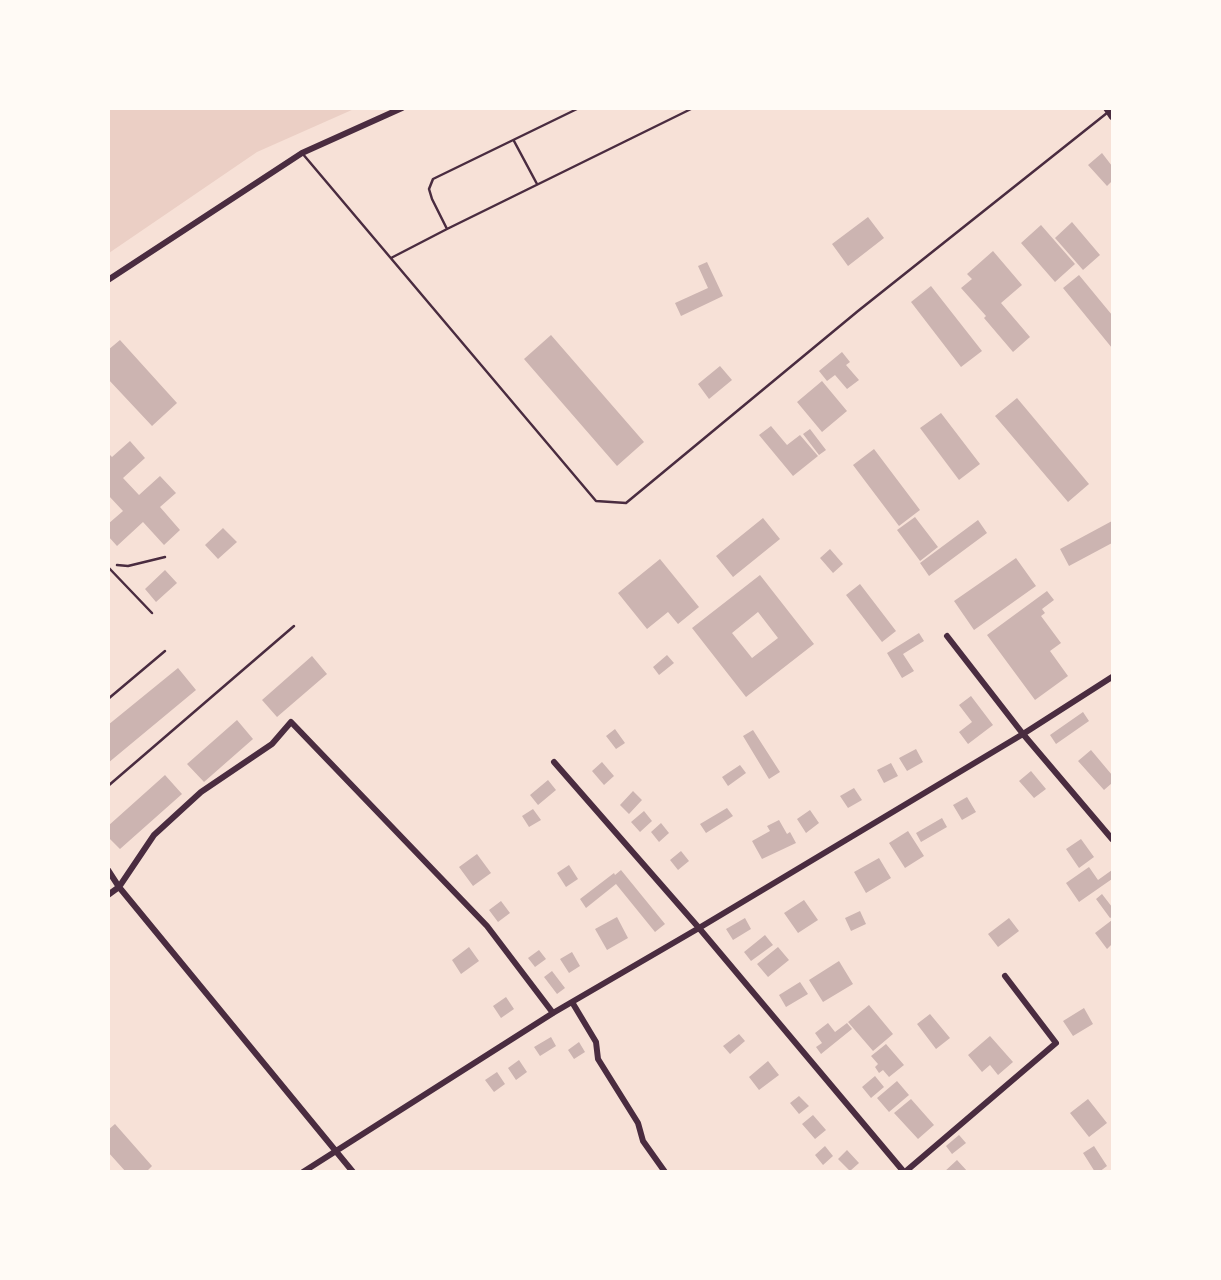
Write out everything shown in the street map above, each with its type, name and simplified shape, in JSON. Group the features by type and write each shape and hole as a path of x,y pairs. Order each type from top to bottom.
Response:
{"street":[{"path":"108,280 302,153 402,108"},
{"path":"947,636 1023,734 1112,839"},
{"path":"303,1171 553,1013 1023,734 1112,677"},
{"path":"108,895 119,887 154,835 201,792 272,744 292,722 487,926 553,1013"},
{"path":"554,762 699,928 904,1171 1056,1043 1005,976"},
{"path":"108,870 119,887 353,1171"},
{"path":"572,1002 596,1042 598,1059 638,1123 643,1141 665,1171"}],"lane":[{"path":"447,229 429,189 433,179 579,108"},
{"path":"391,258 693,108"},
{"path":"302,153 596,501 626,503 858,311 1110,112"},
{"path":"514,141 537,185"},
{"path":"108,565 152,613"},
{"path":"108,699 165,651"}],"path":[{"path":"108,565 128,566 164,556"},
{"path":"108,786 294,626"}],"shaded area":[{"path":"109,108 354,109 257,152 109,253"}],"building":[{"path":"1102,153 1112,166 1112,181 1107,186 1088,165"},
{"path":"868,217 884,238 848,266 832,244"},
{"path":"1072,222 1100,255 1083,270 1055,238"},
{"path":"1041,225 1075,264 1055,282 1021,243"},
{"path":"993,251 1022,285 1001,303 1030,337 1013,352 961,288 972,279 967,274"},
{"path":"707,262 723,296 681,316 675,303 708,288 698,266"},
{"path":"1079,275 1112,315 1112,348 1063,288"},
{"path":"931,286 982,351 961,367 911,302"},
{"path":"551,335 644,442 617,466 524,359"},
{"path":"120,340 177,403 152,426 108,379 108,350"},
{"path":"842,352 850,362 846,365 859,380 847,389 835,375 827,381 819,371"},
{"path":"720,366 732,380 709,399 698,384"},
{"path":"822,381 847,411 822,432 797,402"},
{"path":"1017,398 1089,484 1068,502 995,416"},
{"path":"941,413 980,464 959,480 920,428"},
{"path":"771,426 787,445 800,435 818,456 793,476 759,435"},
{"path":"810,429 826,450 819,455 803,434"},
{"path":"130,441 145,458 123,478 139,495 160,476 176,493 160,507 180,530 164,545 143,522 117,546 108,536 108,524 123,511 108,495 108,453 112,457"},
{"path":"874,449 920,510 899,526 853,465"},
{"path":"915,517 938,547 920,561 897,530"},
{"path":"763,518 780,539 733,577 716,556"},
{"path":"978,520 987,533 929,576 920,563"},
{"path":"1112,521 1112,543 1069,566 1060,549"},
{"path":"223,528 237,542 218,559 205,545"},
{"path":"830,549 843,564 833,573 820,558"},
{"path":"1016,558 1036,586 974,630 954,601"},
{"path":"660,559 699,607 678,624 668,612 647,629 618,593"},
{"path":"165,570 177,583 156,602 145,589"},
{"path":"760,575 814,644 746,697 692,628","holes":["758,612 778,638 752,658 732,633"]},
{"path":"860,584 896,631 882,642 846,595"},
{"path":"1047,591 1054,600 1042,609 1045,613 1041,616 1061,643 1050,651 1068,676 1035,700 987,635"},
{"path":"919,633 924,641 903,654 914,671 902,678 887,653"},
{"path":"667,655 674,663 659,675 653,667"},
{"path":"312,656 327,674 277,717 262,700"},
{"path":"178,668 196,690 108,763 108,725"},
{"path":"971,696 993,725 968,744 959,732 972,722 959,705"},
{"path":"1083,712 1089,721 1056,744 1050,735"},
{"path":"237,720 253,739 204,782 187,764"},
{"path":"615,729 625,743 616,749 606,736"},
{"path":"753,730 780,772 769,779 743,736"},
{"path":"916,749 923,762 907,771 899,758"},
{"path":"1091,750 1112,775 1112,783 1104,790 1078,761"},
{"path":"602,762 614,776 604,785 592,771"},
{"path":"891,763 898,776 884,783 877,770"},
{"path":"740,765 746,773 728,786 722,777"},
{"path":"1031,771 1046,789 1034,798 1019,781"},
{"path":"165,775 182,794 120,849 108,837 108,826"},
{"path":"548,780 556,790 538,805 530,795"},
{"path":"854,788 862,800 848,808 840,796"},
{"path":"633,791 642,800 629,814 620,805"},
{"path":"967,797 976,812 962,820 953,805"},
{"path":"727,808 733,816 706,833 700,824"},
{"path":"533,809 541,820 529,827 522,816"},
{"path":"810,810 819,823 806,833 797,819"},
{"path":"644,811 652,821 640,832 631,822"},
{"path":"942,818 947,827 921,842 916,833"},
{"path":"779,820 796,843 762,859 752,841 770,831 767,826"},
{"path":"661,823 669,833 659,842 651,832"},
{"path":"908,831 924,856 905,868 889,843"},
{"path":"1081,839 1094,857 1079,868 1066,849"},
{"path":"681,851 689,861 678,870 670,860"},
{"path":"477,854 491,873 473,886 459,867"},
{"path":"879,858 891,878 866,893 854,872"},
{"path":"569,865 578,879 566,887 557,873"},
{"path":"1089,867 1098,880 1112,870 1112,879 1079,902 1066,883"},
{"path":"621,870 665,924 655,932 616,884 586,908 580,899"},
{"path":"1102,894 1112,907 1110,918 1096,899"},
{"path":"804,900 818,920 798,933 784,913"},
{"path":"501,901 510,913 498,922 489,910"},
{"path":"860,911 866,924 851,931 845,918"},
{"path":"617,917 628,938 607,950 595,929"},
{"path":"745,918 751,929 733,940 726,929"},
{"path":"1009,918 1019,931 998,947 988,934"},
{"path":"1112,920 1112,944 1107,949 1095,933"},
{"path":"765,935 773,945 751,961 744,952"},
{"path":"469,947 479,961 461,974 452,960"},
{"path":"778,947 789,960 768,977 757,964"},
{"path":"539,950 546,959 535,967 528,958"},
{"path":"572,952 580,966 569,973 560,959"},
{"path":"839,961 853,984 823,1002 809,980"},
{"path":"552,971 565,988 557,994 544,977"},
{"path":"800,982 808,994 786,1007 779,995"},
{"path":"506,997 514,1009 501,1018 493,1006"},
{"path":"869,1005 893,1034 873,1051 848,1022"},
{"path":"1084,1008 1093,1024 1073,1036 1063,1021"},
{"path":"930,1014 950,1038 936,1049 917,1024"},
{"path":"828,1023 835,1032 847,1023 852,1029 821,1054 816,1047 822,1043 815,1033"},
{"path":"739,1034 745,1041 730,1054 723,1046"},
{"path":"990,1036 1013,1062 998,1075 990,1065 982,1072 968,1055"},
{"path":"551,1037 556,1046 540,1056 534,1047"},
{"path":"579,1042 585,1052 574,1059 568,1050"},
{"path":"886,1044 904,1065 889,1077 883,1070 879,1073 875,1067 878,1064 871,1056"},
{"path":"519,1060 527,1072 516,1080 508,1068"},
{"path":"768,1061 779,1075 759,1090 749,1077"},
{"path":"497,1072 505,1084 494,1092 485,1080"},
{"path":"875,1076 884,1087 871,1098 862,1087"},
{"path":"897,1081 909,1095 889,1112 877,1098"},
{"path":"799,1096 809,1106 799,1114 790,1103"},
{"path":"911,1099 934,1125 918,1139 894,1113"},
{"path":"1088,1099 1107,1123 1089,1137 1070,1113"},
{"path":"813,1115 826,1130 815,1139 802,1124"},
{"path":"115,1124 152,1166 146,1172 126,1172 108,1152 108,1130"},
{"path":"959,1135 966,1143 952,1154 946,1146"},
{"path":"825,1146 833,1156 823,1165 815,1155"},
{"path":"1094,1146 1107,1166 1099,1172 1095,1172 1083,1153"},
{"path":"847,1150 859,1163 850,1171 838,1159"},
{"path":"957,1160 968,1172 944,1172"}]}
